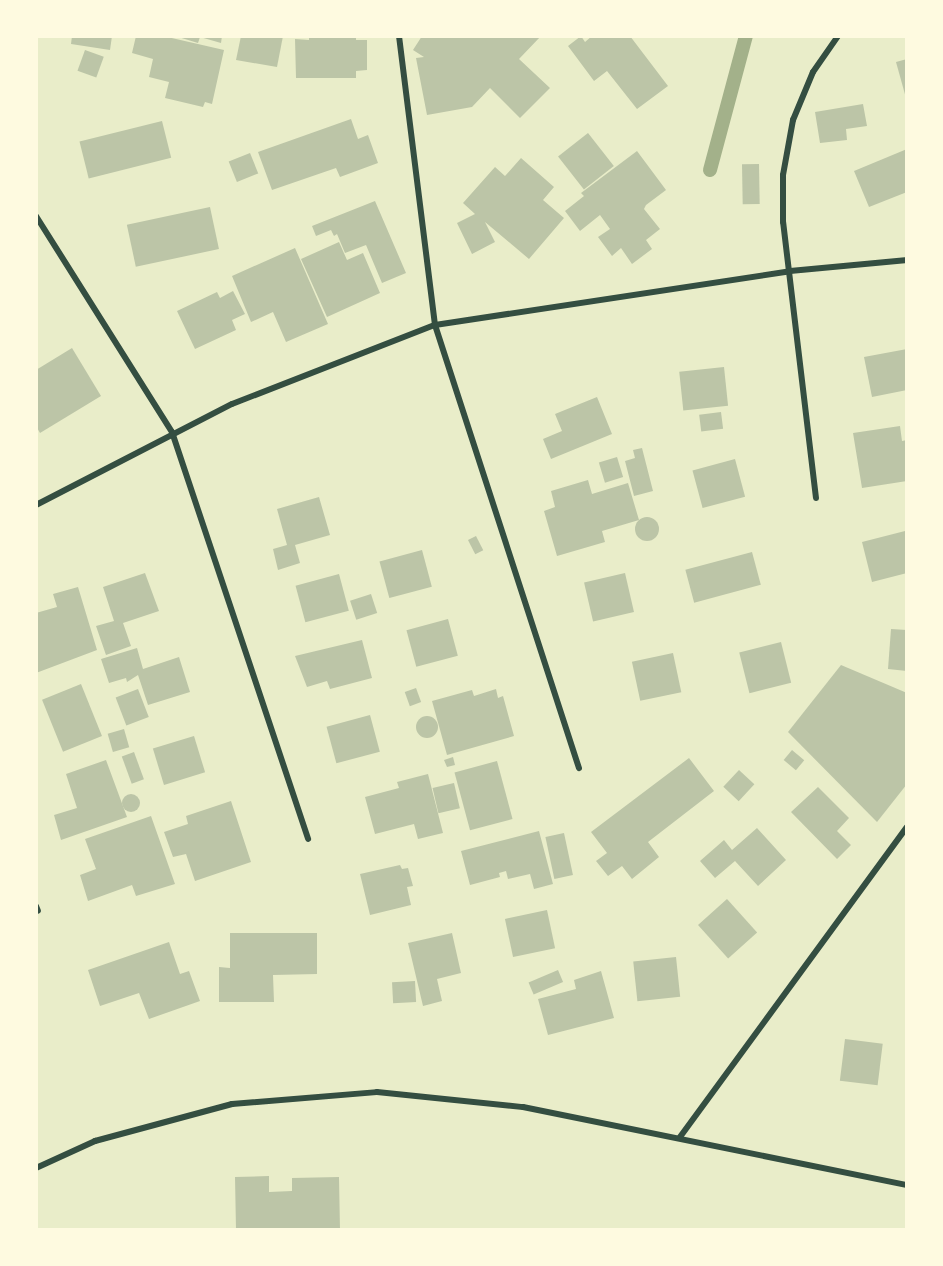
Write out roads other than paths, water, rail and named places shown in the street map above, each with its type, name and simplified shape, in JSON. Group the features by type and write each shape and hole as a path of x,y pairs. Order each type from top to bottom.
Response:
{"street":[{"path":"399,36 435,325 579,768"},
{"path":"816,498 783,222 783,175 793,120 813,72 838,36"},
{"path":"36,216 172,432 308,839"},
{"path":"36,505 172,432 303,373 435,325 790,271 907,260"},
{"path":"680,1137 907,827"},
{"path":"36,1168 96,1142 232,1104 377,1092 523,1107 680,1137 907,1185"}],"waterway":[{"path":"710,170 746,36"}]}
